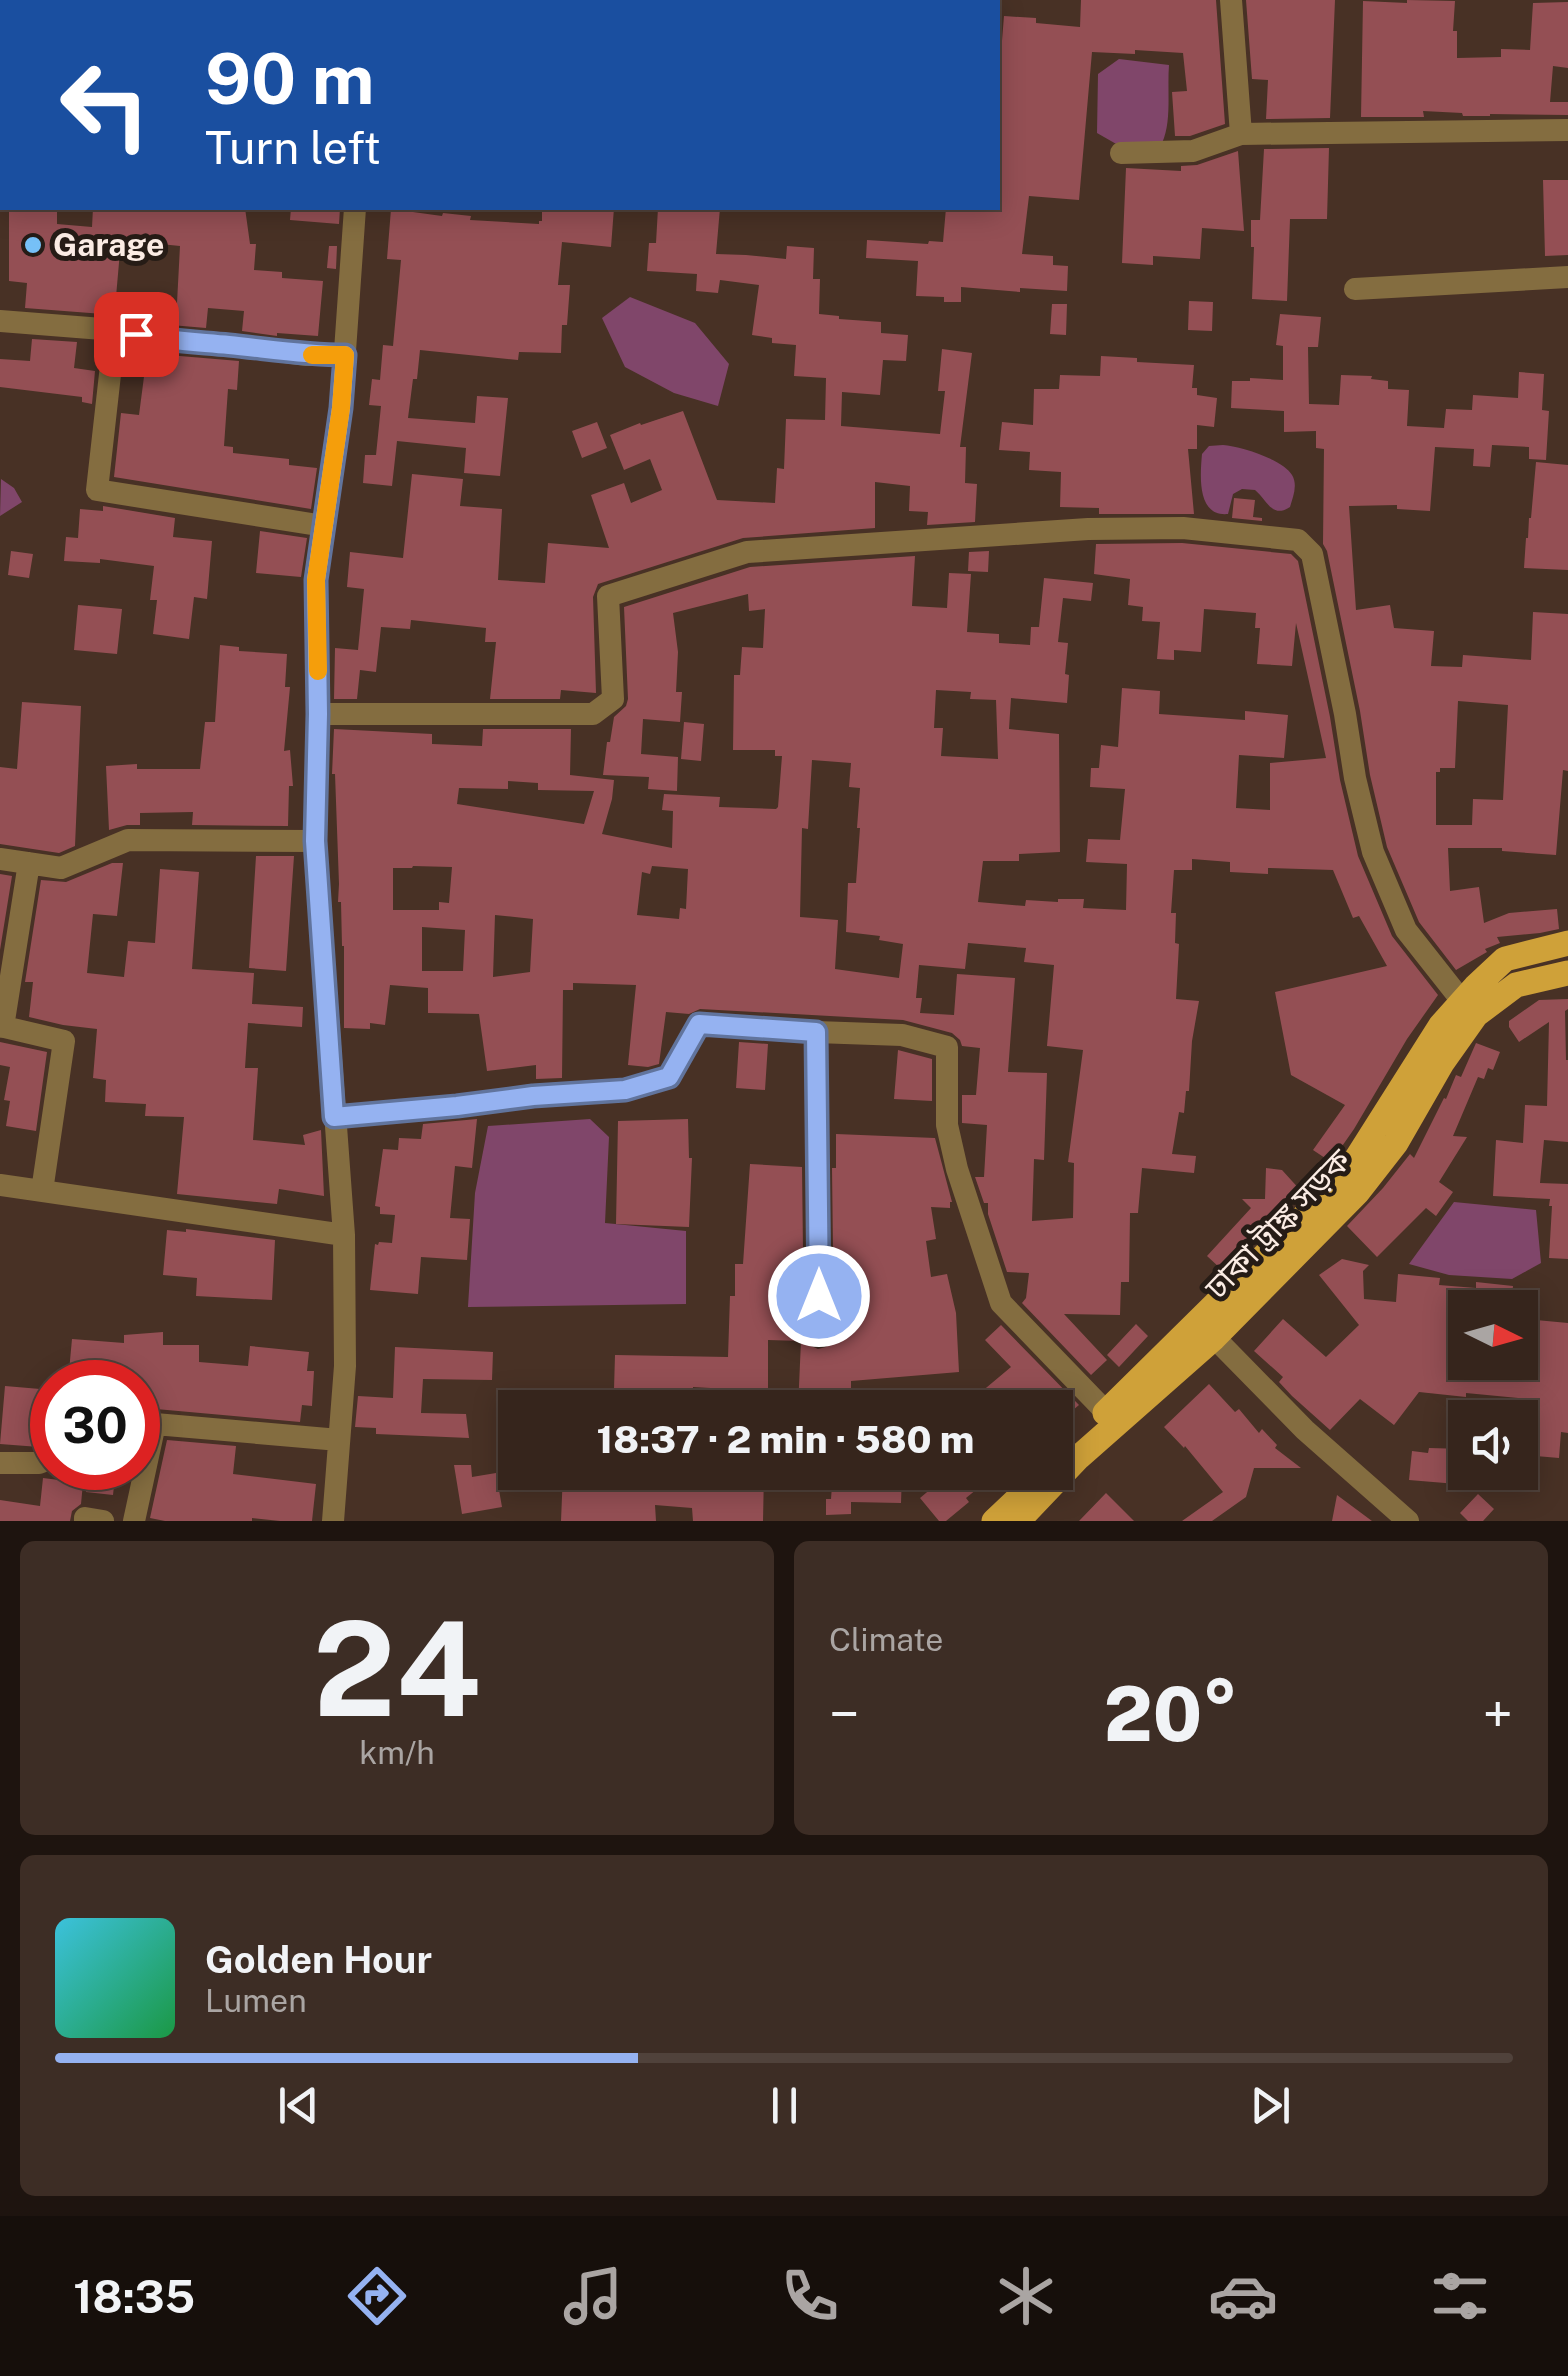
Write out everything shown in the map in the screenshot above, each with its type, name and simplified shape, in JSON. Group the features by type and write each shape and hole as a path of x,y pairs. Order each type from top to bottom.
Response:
{"main road":[{"path":"1073,1444 1206,1329 1346,1175 1441,1025 1462,1001 1505,959 1568,944"},
{"name":"ঢাকা ট্রাঙ্ক সড়ক","path":"1018,1521 1206,1329 1357,1193 1396,1143 1442,1063 1476,1015 1516,985 1568,973"},
{"path":"994,1521 1026,1490"}],"street":[{"path":"1231,0 1241,134"},
{"path":"1121,153 1193,152 1241,134 1568,130"},
{"path":"332,1521 344,1366 344,1235 315,841 316,580 341,408 355,210"},
{"path":"1356,290 1568,277"},
{"path":"0,321 115,330 157,339 307,355 345,355"},
{"path":"115,330 97,490 324,526"},
{"path":"318,714 593,714 613,700 608,596 747,552 1088,529 1183,528 1298,540 1312,554 1355,778 1374,852 1406,930 1462,1001"},
{"path":"0,860 61,868 128,840 315,841"},
{"path":"29,864 1,1027 64,1041 42,1191"},
{"path":"334,1117 625,1090 669,1077 699,1024 902,1034 947,1048 947,1125 957,1168 1002,1303 1106,1412"},
{"path":"816,1032 819,1334"},
{"path":"0,1185 344,1235"},
{"path":"1206,1329 1305,1430 1408,1521"},
{"path":"160,1428 339,1440"},
{"path":"0,1463 30,1463"},
{"path":"134,1521 138,1490"},
{"path":"85,1521 104,1521"}],"shaded area":[{"path":"1119,59 1169,65 1168,116 1162,143 1118,145 1097,133 1098,74"},
{"path":"630,297 695,323 729,364 718,406 674,393 625,367 602,318"},
{"path":"1223,445 1261,455 1287,469 1295,483 1290,507 1274,510 1255,490 1242,489 1233,494 1228,514 1211,509 1203,494 1202,454 1209,446"},
{"path":"1,479 14,488 22,502 0,516"},
{"path":"590,1119 609,1137 605,1223 686,1231 686,1304 468,1307 475,1193 488,1126"},
{"path":"1454,1202 1536,1210 1541,1263 1512,1279 1449,1275 1409,1264"}],"building":[{"path":"1081,0 1216,0 1225,124 1190,136 1175,136 1172,92 1187,91 1183,53 1092,52 1079,200 1029,196 1022,254 1053,256 1053,265 1068,266 1067,291 961,287 961,302 916,296 918,261 866,258 867,240 943,242 946,210 1000,210 1000,53 1004,16 1080,27"},
{"path":"1246,0 1335,0 1330,118 1266,119 1268,80 1252,79"},
{"path":"1363,1 1455,1 1453,31 1457,31 1457,58 1501,57 1501,49 1530,50 1533,3 1568,2 1568,68 1553,66 1550,102 1568,102 1568,115 1463,116 1423,111 1424,117 1361,117"},
{"path":"1329,148 1327,219 1290,219 1287,301 1252,299 1251,220 1260,220 1264,149"},
{"path":"1238,151 1244,231 1202,228 1200,259 1153,256 1153,265 1122,263 1126,168 1181,171 1181,166 1197,165"},
{"path":"1543,180 1568,180 1568,255 1545,256"},
{"path":"9,210 57,210 57,224 92,227 93,210 245,210 250,244 256,244 254,270 282,272 282,278 323,281 318,336 242,331 244,311 208,308 206,328 116,315 25,308 27,283 9,281","holes":["121,240 180,246 177,303 116,297"]},
{"path":"291,210 340,210 339,224 290,220"},
{"path":"391,210 471,216 470,220 539,224 542,210 614,210 611,247 562,242 558,285 570,285 561,353 519,352 518,360 420,350 417,379 413,379 408,418 475,423 477,396 508,398 500,476 464,473 466,448 397,441 392,486 363,483 365,455 376,455 381,406 369,405 372,379 380,380 383,345 393,346 401,260 387,259"},
{"path":"658,210 720,210 716,254 786,259 787,246 814,248 813,279 820,279 819,314 881,322 881,333 908,335 906,361 883,360 880,395 842,392 841,426 940,434 945,391 938,391 942,349 972,353 960,447 966,447 965,483 977,484 975,522 927,525 928,512 909,511 910,486 875,482 875,528 743,538 598,584 593,597 596,693 561,690 560,699 490,699 496,642 485,642 486,628 411,620 410,629 381,627 376,672 360,670 357,699 334,699 335,648 358,650 364,589 347,587 350,552 403,558 412,474 463,479 460,506 502,509 498,580 545,583 548,543 609,548 591,495 624,483 631,503 662,490 650,459 624,470 610,435 683,411 717,500 775,503 777,468 784,469 786,419 825,420 826,378 794,376 796,345 772,343 772,338 752,335 759,285 720,280 718,293 696,291 697,274 647,271 649,243 656,243"},
{"path":"329,246 337,246 336,269 327,268"},
{"path":"1189,301 1213,302 1212,331 1188,330"},
{"path":"1052,304 1067,304 1066,335 1050,334"},
{"path":"1280,314 1321,317 1318,347 1308,347 1309,404 1339,405 1341,375 1372,376 1371,379 1388,381 1388,389 1409,390 1407,426 1444,428 1446,409 1472,410 1473,395 1518,398 1519,372 1544,374 1542,410 1549,411 1546,460 1529,459 1529,447 1492,445 1490,467 1473,466 1474,449 1435,447 1430,511 1397,509 1397,505 1349,506 1356,610 1390,605 1394,628 1434,631 1431,666 1462,667 1463,655 1531,660 1533,612 1568,614 1568,771 1563,770 1556,855 1502,848 1448,848 1450,891 1479,887 1484,923 1509,913 1557,909 1559,929 1497,937 1500,943 1456,970 1419,922 1387,847 1323,544 1324,449 1316,448 1316,431 1284,432 1284,411 1231,408 1232,381 1283,380 1283,346 1276,345","holes":["1458,701 1508,705 1503,800 1473,799 1472,825 1436,825 1436,772 1440,768 1455,768"]},
{"path":"32,339 77,342 74,368 95,371 92,404 82,402 82,397 0,387 0,359 30,361"},
{"path":"128,348 239,361 237,390 228,389 224,446 233,447 233,453 289,459 289,465 317,468 311,509 114,477 121,413 139,415 145,369 143,361 127,358"},
{"path":"1101,356 1194,365 1192,388 1197,388 1197,395 1217,398 1214,427 1197,425 1197,449 1188,449 1194,514 1099,514 1099,508 1060,507 1061,472 1029,470 1030,452 999,450 1002,422 1033,425 1034,389 1059,389 1060,375 1100,376"},
{"path":"597,422 607,448 582,458 572,431"},
{"path":"1536,462 1568,465 1568,570 1524,568"},
{"path":"1234,498 1255,500 1253,517 1262,521 1232,518"},
{"path":"103,506 175,518 173,537 212,541 207,599 194,597 189,639 153,634 157,600 150,600 154,566 100,559 100,563 64,561 66,537 78,538 80,509 103,511"},
{"path":"260,531 307,538 301,577 256,573"},
{"path":"1182,543 1291,554 1298,561 1358,856 1392,936 1438,995 1331,1162 1313,1150 1345,1105 1291,1075 1275,992 1387,966 1359,916 1353,918 1333,870 1268,868 1268,874 1230,872 1230,862 1192,859 1192,870 1174,870 1171,913 1176,913 1175,943 1179,944 1176,999 1199,1001 1189,1091 1184,1113 1179,1112 1172,1154 1196,1156 1194,1173 1142,1168 1138,1213 1130,1213 1129,1282 1121,1282 1120,1315 1064,1314 1107,1360 1091,1375 1022,1303 1029,1273 1007,1272 988,1203 984,1203 975,1177 984,1177 987,1125 962,1123 962,1095 976,1095 980,1048 962,1046 952,1033 903,1020 700,1009 689,1014 666,1012 659,1064 628,1065 636,985 573,983 573,990 563,990 562,1078 536,1079 536,1065 487,1071 479,1014 428,1013 428,988 390,985 385,1025 370,1023 370,1029 344,1028 344,946 332,774 334,729 432,734 432,744 482,746 483,729 571,729 570,775 614,780 602,834 672,848 673,811 662,810 664,794 720,797 719,807 776,809 782,756 775,756 775,750 733,750 734,675 740,675 742,647 763,648 765,609 749,611 748,594 673,613 678,652 676,692 682,692 680,722 643,719 641,754 678,757 677,791 648,789 649,777 603,775 614,717 628,699 624,607 750,567 915,556 912,606 947,608 949,573 971,574 967,632 999,634 999,643 1030,645 1031,627 1039,627 1044,578 1093,583 1091,601 1063,598 1058,642 1068,643 1067,703 1011,698 1009,729 1059,734 1060,852 1019,854 1019,861 983,861 978,902 1025,906 1026,900 1084,899 1083,908 1126,910 1127,864 1086,862 1088,839 1120,840 1125,789 1090,787 1091,768 1099,768 1101,745 1118,747 1122,688 1160,691 1159,714 1245,720 1245,711 1288,715 1284,758 1239,755 1236,808 1270,810 1270,763 1326,758 1296,623 1292,666 1257,664 1260,628 1255,628 1256,613 1204,609 1201,652 1174,650 1174,660 1157,659 1160,622 1142,621 1143,607 1128,605 1130,579 1094,574 1096,544","holes":["936,690 971,692 970,699 996,700 998,759 941,756 943,728 934,728","812,760 851,763 849,787 860,788 860,828 856,883 848,883 846,932 880,936 879,940 903,944 899,978 835,969 838,920 800,917 802,828 808,829","508,781 538,783 538,790 594,791 584,824 457,804 459,788 508,789","652,866 688,869 686,909 680,908 679,919 637,915 642,872 650,874","452,867 449,903 439,902 439,910 393,910 393,868","495,915 533,919 530,972 493,977","422,927 465,930 463,971 422,971","968,943 1026,948 1024,962 1054,965 1047,1046 1083,1050 1068,1162 1074,1163 1073,1218 1032,1221 1034,1159 1044,1160 1047,1073 1008,1072 1015,978 957,974 954,1015 920,1013 922,998 916,998 919,965 965,969"]},
{"path":"11,551 33,554 29,578 8,575"},
{"path":"989,551 988,572 968,571 969,552"},
{"path":"78,605 122,609 117,654 74,650"},
{"path":"220,645 239,647 239,651 287,654 285,687 290,687 284,751 290,750 293,786 289,786 288,826 192,825 193,812 140,813 140,825 109,830 106,766 200,769 205,722 215,722"},
{"path":"22,702 81,706 75,846 59,853 0,844 0,767 17,769"},
{"path":"684,722 704,724 701,761 681,759"},
{"path":"256,856 294,856 286,971 249,968"},
{"path":"112,863 123,863 117,916 93,914 87,973 124,977 128,941 155,943 160,869 199,872 192,969 254,973 252,1004 303,1007 302,1027 248,1023 245,1068 258,1068 253,1140 305,1145 303,1135 321,1130 324,1196 279,1189 277,1204 177,1194 184,1117 145,1116 146,1104 105,1102 106,1080 93,1078 97,1029 29,1017 33,982 25,982 41,880 66,882"},
{"path":"0,874 12,876 0,950"},
{"path":"1568,999 1568,1142 1544,1140 1540,1183 1568,1184 1568,1259 1549,1258 1550,1199 1493,1196 1496,1140 1523,1143 1525,1105 1547,1106 1549,1022 1519,1042 1509,1021 1539,1000"},
{"path":"0,1042 47,1052 36,1131 6,1126 10,1101 4,1100 10,1067 0,1065"},
{"path":"739,1042 768,1044 765,1090 736,1088"},
{"path":"1476,1043 1500,1052 1493,1070 1488,1068 1484,1079 1478,1077 1453,1136 1467,1137 1439,1182 1453,1192 1436,1216 1426,1208 1377,1257 1347,1226 1410,1154 1414,1158"},
{"path":"898,1050 932,1059 932,1101 894,1099"},
{"path":"477,1119 472,1168 455,1166 450,1218 470,1219 467,1260 421,1257 418,1294 370,1290 375,1244 392,1243 395,1215 380,1214 380,1207 375,1206 383,1149 398,1150 399,1138 421,1139 423,1124"},
{"path":"688,1119 692,1158 689,1227 616,1224 618,1121"},
{"path":"836,1134 935,1138 952,1202 950,1208 931,1207 936,1239 926,1241 931,1277 947,1274 956,1313 959,1372 851,1381 851,1390 799,1390 801,1341 768,1340 768,1390 614,1389 615,1355 728,1357 730,1296 735,1296 735,1264 743,1264 750,1164 802,1167 804,1335 811,1346 826,1347 834,1334 832,1168 836,1168"},
{"path":"1266,1168 1282,1170 1302,1192 1298,1191 1264,1224 1263,1221 1220,1268 1207,1256 1251,1208 1242,1199 1265,1199"},
{"path":"167,1230 275,1240 272,1300 196,1296 197,1278 163,1275"},
{"path":"1342,1259 1369,1265 1363,1271 1364,1299 1396,1302 1398,1274 1440,1278 1439,1285 1476,1288 1476,1282 1513,1286 1513,1290 1448,1290 1448,1380 1538,1380 1538,1320 1568,1323 1568,1433 1561,1432 1559,1458 1538,1456 1538,1400 1419,1392 1394,1425 1360,1399 1330,1430 1292,1396 1279,1382 1283,1377 1254,1351 1283,1319 1326,1357 1359,1325 1319,1275"},
{"path":"1136,1324 1148,1336 1119,1367 1107,1355"},
{"path":"1001,1325 1064,1390 984,1390 1011,1367 985,1340"},
{"path":"163,1332 163,1345 199,1345 199,1362 248,1366 250,1346 309,1352 307,1371 314,1371 312,1406 302,1405 300,1422 160,1409 160,1360 70,1360 72,1339 124,1343 124,1335"},
{"path":"395,1347 493,1352 492,1380 423,1379 421,1413 466,1414 469,1438 376,1434 376,1428 355,1427 358,1396 393,1398"},
{"path":"1209,1384 1235,1412 1239,1409 1259,1433 1262,1429 1277,1445 1275,1448 1301,1468 1254,1468 1246,1497 1212,1521 1182,1521 1223,1492 1164,1427"},
{"path":"5,1386 30,1388 30,1446 0,1444"},
{"path":"167,1440 236,1446 233,1474 316,1484 312,1521 150,1518 156,1490 160,1490"},
{"path":"1429,1448 1448,1449 1448,1483 1409,1480 1412,1451 1428,1453"},
{"path":"454,1465 471,1465 472,1477 496,1473 502,1507 462,1514"},
{"path":"42,1490 82,1490 81,1504 72,1511 70,1521 0,1521 0,1500 40,1506"},
{"path":"86,1490 114,1490 113,1495"},
{"path":"562,1490 764,1490 763,1521 693,1521 692,1508 655,1505 656,1521 561,1521"},
{"path":"832,1490 901,1490 901,1503 851,1502 851,1514 826,1515 826,1499 831,1499"},
{"path":"930,1490 976,1490 966,1498 969,1502 946,1521 939,1521 920,1498"},
{"path":"1106,1493 1134,1521 1079,1521"},
{"path":"1478,1494 1494,1509 1483,1521 1468,1521 1460,1513"},
{"path":"1337,1495 1372,1521 1332,1521"}],"slow traffic":[{"path":"312,355 345,355 316,580 318,671"}],"place":[{"name":"Garage","path":"33,245"}],"route":[{"path":"136,334 307,355 345,355 316,580 315,841 334,1117 625,1090 669,1077 699,1024 816,1032 819,1296"}]}
